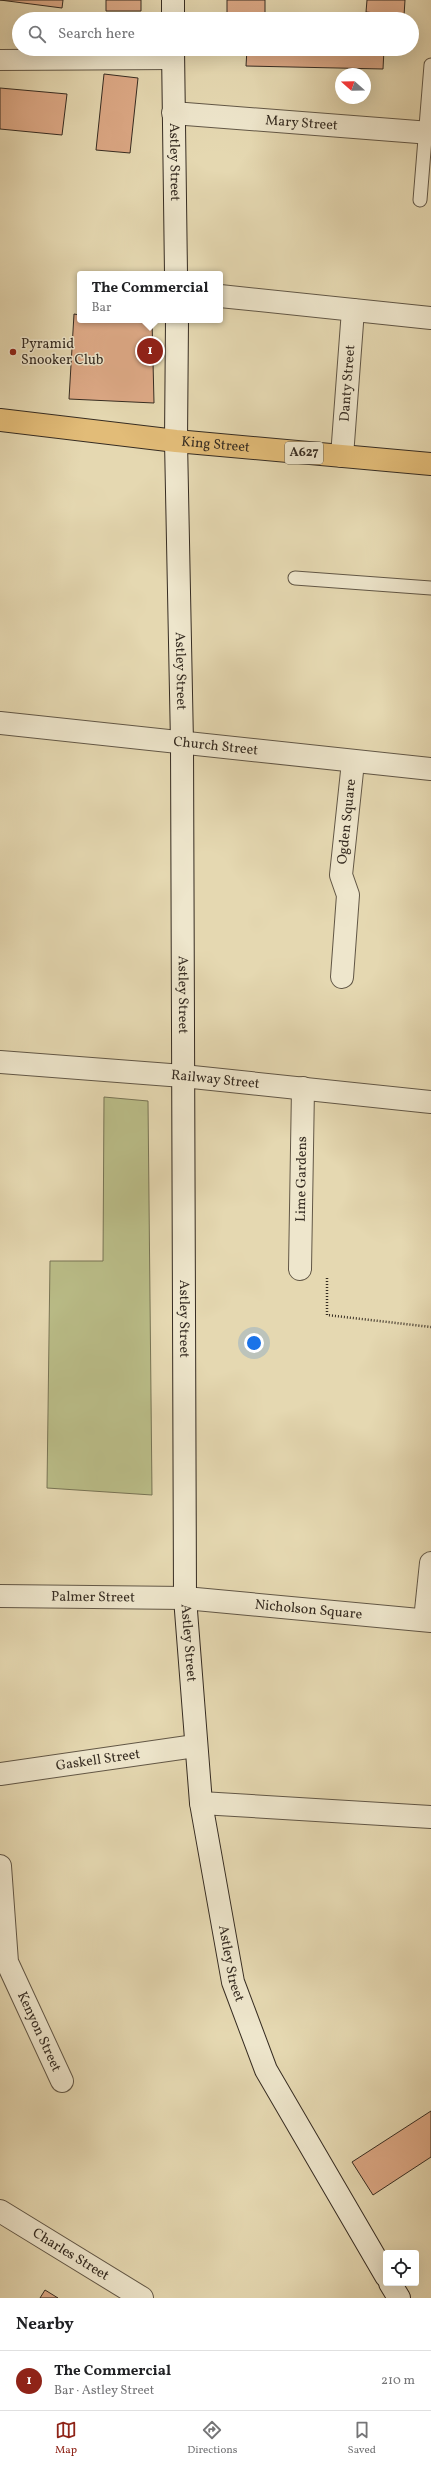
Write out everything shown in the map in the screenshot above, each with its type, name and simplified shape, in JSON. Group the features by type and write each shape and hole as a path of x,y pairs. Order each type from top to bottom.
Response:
{"main road":[{"name":"King Street","path":"0,420 176,441 431,464"}],"street":[{"path":"173,0 173,12"},
{"path":"0,60 115,56"},
{"name":"Astley Street","path":"173,56 176,271"},
{"name":"Mary Street","path":"173,113 428,132"},
{"path":"223,296 431,318"},
{"name":"Danty Street","path":"342,456 353,310"},
{"name":"Astley Street","path":"177,323 176,441 182,743 185,1598 195,1746 201,1804 233,1982 266,2070 383,2271"},
{"name":"Church Street","path":"0,723 354,762 431,769"},
{"name":"Ogden Square","path":"342,977 348,895 341,875 354,762"},
{"name":"Railway Street","path":"0,1062 183,1076 431,1102"},
{"name":"Lime Gardens","path":"300,1269 303,1088"},
{"path":"428,1621 431,1563"},
{"name":"Palmer Street","path":"0,1596 185,1598"},
{"name":"Nicholson Square","path":"185,1598 428,1621"},
{"name":"Gaskell Street","path":"0,1774 195,1746"},
{"path":"201,1804 431,1817"},
{"name":"Kenyon Street","path":"0,1866 7,1962 62,2081"},
{"name":"Charles Street","path":"0,2211 142,2298"},
{"path":"392,2286 399,2298"}],"lane":[{"path":"420,200 428,132 431,64"},
{"path":"295,578 431,588"}],"path":[{"path":"327,1275 327,1315 431,1327"}],"green space":[{"path":"104,1097 148,1101 152,1495 47,1488 50,1261 103,1261"}],"building":[{"path":"0,0 63,0 62,8"},
{"path":"106,0 141,0 141,11 106,11"},
{"path":"227,0 265,0 265,12 227,12"},
{"path":"367,0 405,0 404,12 366,12"},
{"path":"247,56 384,56 383,69 246,66"},
{"path":"104,74 138,78 130,153 96,150"},
{"path":"0,88 67,94 62,135 0,129"},
{"path":"74,314 77,314 77,323 152,323 154,403 69,399"},
{"path":"431,2111 431,2157 373,2195 352,2162"},
{"path":"45,2290 58,2298 40,2298"}],"place":[{"name":"The Commercial","path":"150,351"},
{"name":"Pyramid Snooker Club","path":"13,352"}]}
